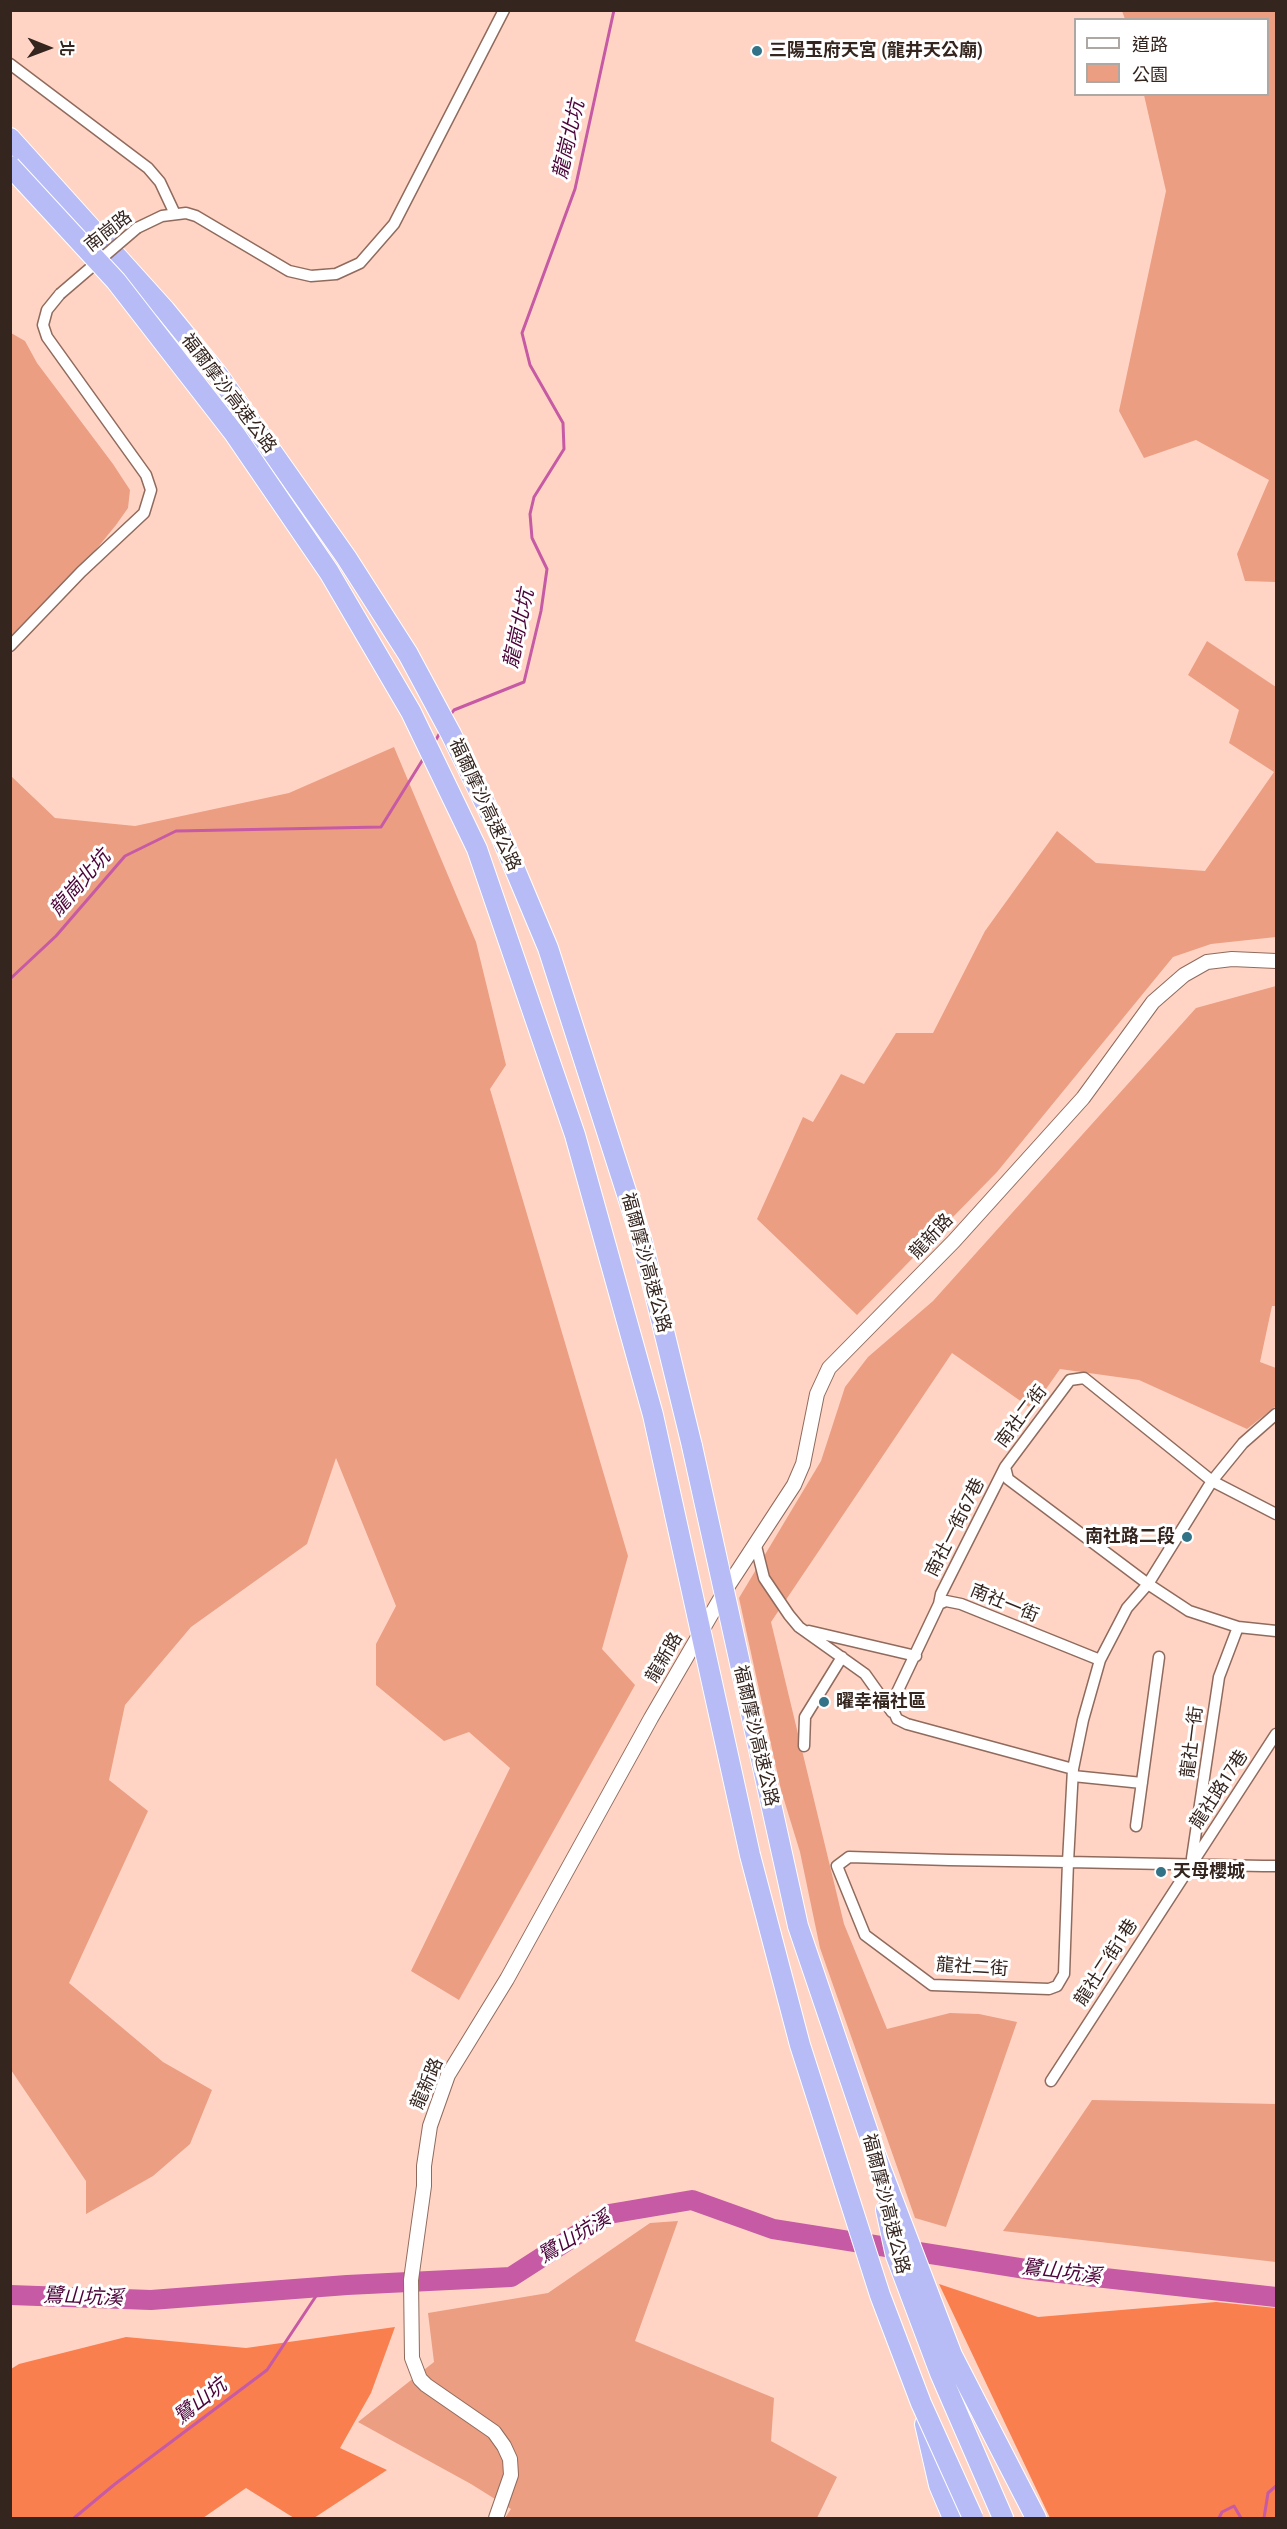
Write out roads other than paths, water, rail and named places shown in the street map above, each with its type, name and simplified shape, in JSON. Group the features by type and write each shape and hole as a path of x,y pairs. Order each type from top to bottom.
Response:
{"highway":[{"name":"福爾摩沙高速公路","path":"10,138 165,310 218,375 346,557 408,654 501,836 548,948 642,1241 692,1446 798,1926 876,2156 896,2256 940,2373 1003,2518"},
{"name":"福爾摩沙高速公路","path":"10,166 116,281 234,432 323,562 411,712 477,849 575,1135 653,1415 750,1855 800,2045 880,2295 921,2403 973,2518"},
{"path":"876,2156 952,2355 1036,2518"},
{"path":"921,2403 939,2486 953,2518"}],"street":[{"path":"10,64 148,168 160,182 175,214 196,216 289,271 311,276 336,274 360,263 394,224 504,10"},
{"name":"南崗路","path":"10,646 81,572 144,513 151,490 146,476 47,337 43,325 46,310 60,294 137,228 162,216 175,214"},
{"name":"龍新路","path":"496,2518 511,2475 510,2459 494,2432 420,2379 412,2358 410,2307 414,2246 424,2186 430,2126 448,2075 507,1979 720,1599 794,1485 803,1464 817,1394 829,1368 947,1248 1083,1098 1153,1002 1184,975 1207,962 1232,959 1276,961"},
{"name":"南社二街","path":"1212,1481 1084,1377 1070,1380 1005,1467 1008,1479 1148,1584 1189,1611 1238,1626 1276,1631"},
{"path":"1068,1862 1073,1772 1087,1702 1100,1660 1127,1608 1148,1584 1212,1481 1243,1443 1276,1414"},
{"name":"南社一街67巷","path":"939,1604 941,1594 1005,1467"},
{"path":"1212,1481 1276,1514"},
{"path":"756,1546 769,1588 802,1628 865,1674 897,1719 907,1724 1073,1772 1142,1783"},
{"name":"南社一街","path":"939,1604 952,1601 1100,1660"},
{"path":"892,1712 891,1705 939,1604"},
{"name":"龍社一街","path":"1191,1864 1219,1677 1238,1626"},
{"path":"802,1628 916,1656"},
{"path":"804,1746 804,1717 842,1657"},
{"path":"1136,1826 1159,1657"},
{"name":"龍社路17巷","path":"1191,1864 1276,1734"},
{"name":"龍社二街","path":"1068,1862 1064,1974 1057,1986 1049,1989 932,1985 865,1935 837,1866 849,1857 1276,1866"},
{"name":"龍社二街1巷","path":"1051,2081 1191,1864"}],"waterway":[{"name":"龍崗北坑","path":"449,717 454,710 524,682 541,611 547,569 532,538 530,514 534,497 564,449 563,423 530,365 522,333 575,189 614,10"},
{"name":"龍崗北坑","path":"434,743 441,731"},
{"name":"龍崗北坑","path":"10,979 56,936 125,856 176,831 381,827 425,756"},
{"name":"鷺山坑溪","path":"10,2295 151,2300 347,2285 511,2277 609,2214 692,2200 773,2229 1032,2270 1276,2297"},
{"name":"鷺山坑","path":"74,2518 115,2484 267,2370 322,2287"},
{"name":"鷺山坑","path":"1264,2518 1268,2493 1276,2486"},
{"name":"鷺山坑","path":"1219,2518 1222,2512 1234,2506 1241,2518"}],"place":[{"name":"三陽玉府天宮 (龍井天公廟)","path":"757,51"},
{"name":"南社路二段","path":"1187,1537"},
{"name":"曜幸福社區","path":"824,1702"},
{"name":"天母櫻城","path":"1161,1872"}]}
